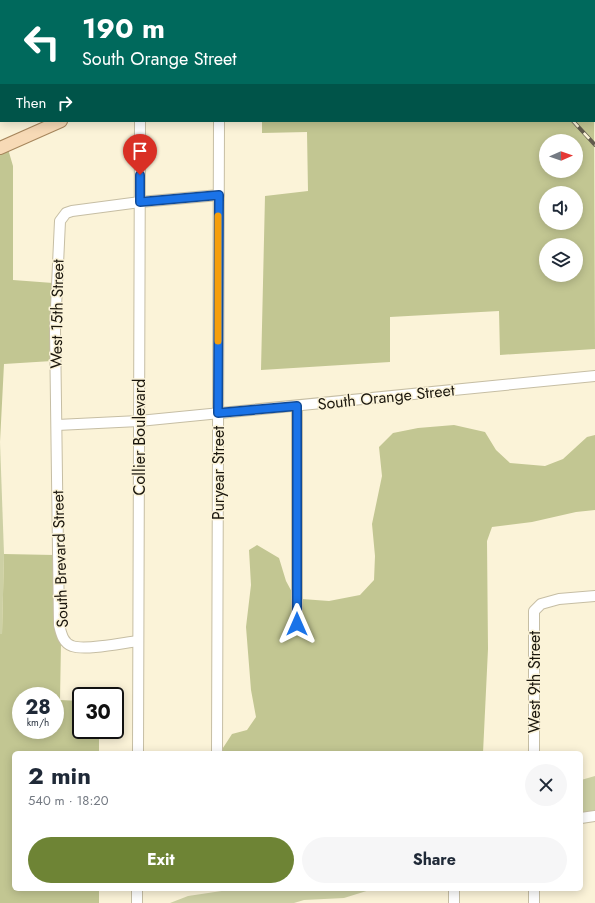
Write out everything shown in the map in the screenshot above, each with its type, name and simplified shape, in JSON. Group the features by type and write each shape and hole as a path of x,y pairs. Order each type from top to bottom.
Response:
{"main road":[{"path":"0,148 59,122"}],"street":[{"name":"Collier Boulevard","path":"138,751 140,122"},
{"name":"Puryear Street","path":"217,751 219,122"},
{"path":"140,202 219,195"},
{"name":"West 15th Street","path":"57,426 55,329 59,226 62,217 66,213 74,211 140,202"},
{"name":"South Orange Street","path":"57,426 139,421 595,376"},
{"path":"297,406 297,624"},
{"name":"South Brevard Street","path":"57,426 59,625 62,637 71,646 87,648 138,641"},
{"name":"West 9th Street","path":"534,751 534,611 540,604 559,599 595,596"},
{"path":"583,818 595,816"},
{"path":"137,891 137,903"},
{"path":"454,891 454,903"},
{"path":"534,891 534,903"}],"green space":[{"path":"262,122 594,122 595,349 500,355 499,311 390,317 390,362 261,370 265,196 308,191 307,132 262,133"},
{"path":"8,149 13,166 13,280 53,283 52,361 4,364 0,442 0,152"},
{"path":"454,425 485,432 496,450 510,463 545,466 563,459 587,437 595,435 595,510 576,512 532,522 492,527 487,541 488,649 483,751 221,751 232,734 247,730 256,717 251,690 246,627 251,585 249,550 257,545 279,558 286,581 293,594 293,628 302,627 302,599 329,601 360,595 374,580 375,556 372,524 382,476 379,447 393,433 418,428"},
{"path":"0,442 4,554 2,634 0,634"},
{"path":"4,554 54,555 61,642 60,687 12,687 12,739 64,739 64,700 72,701 72,739 99,739 99,751 12,751 12,891 99,891 99,903 0,903 0,634 2,634"},
{"path":"595,776 595,812 583,814 583,779"},
{"path":"222,891 367,891 344,898 304,900 294,903 170,903 188,896"}],"railway":[{"path":"574,122 595,145"}],"slow traffic":[{"path":"218,216 218,341"}],"route":[{"path":"140,175 140,202 219,195 218,413 297,406 297,624"}]}
